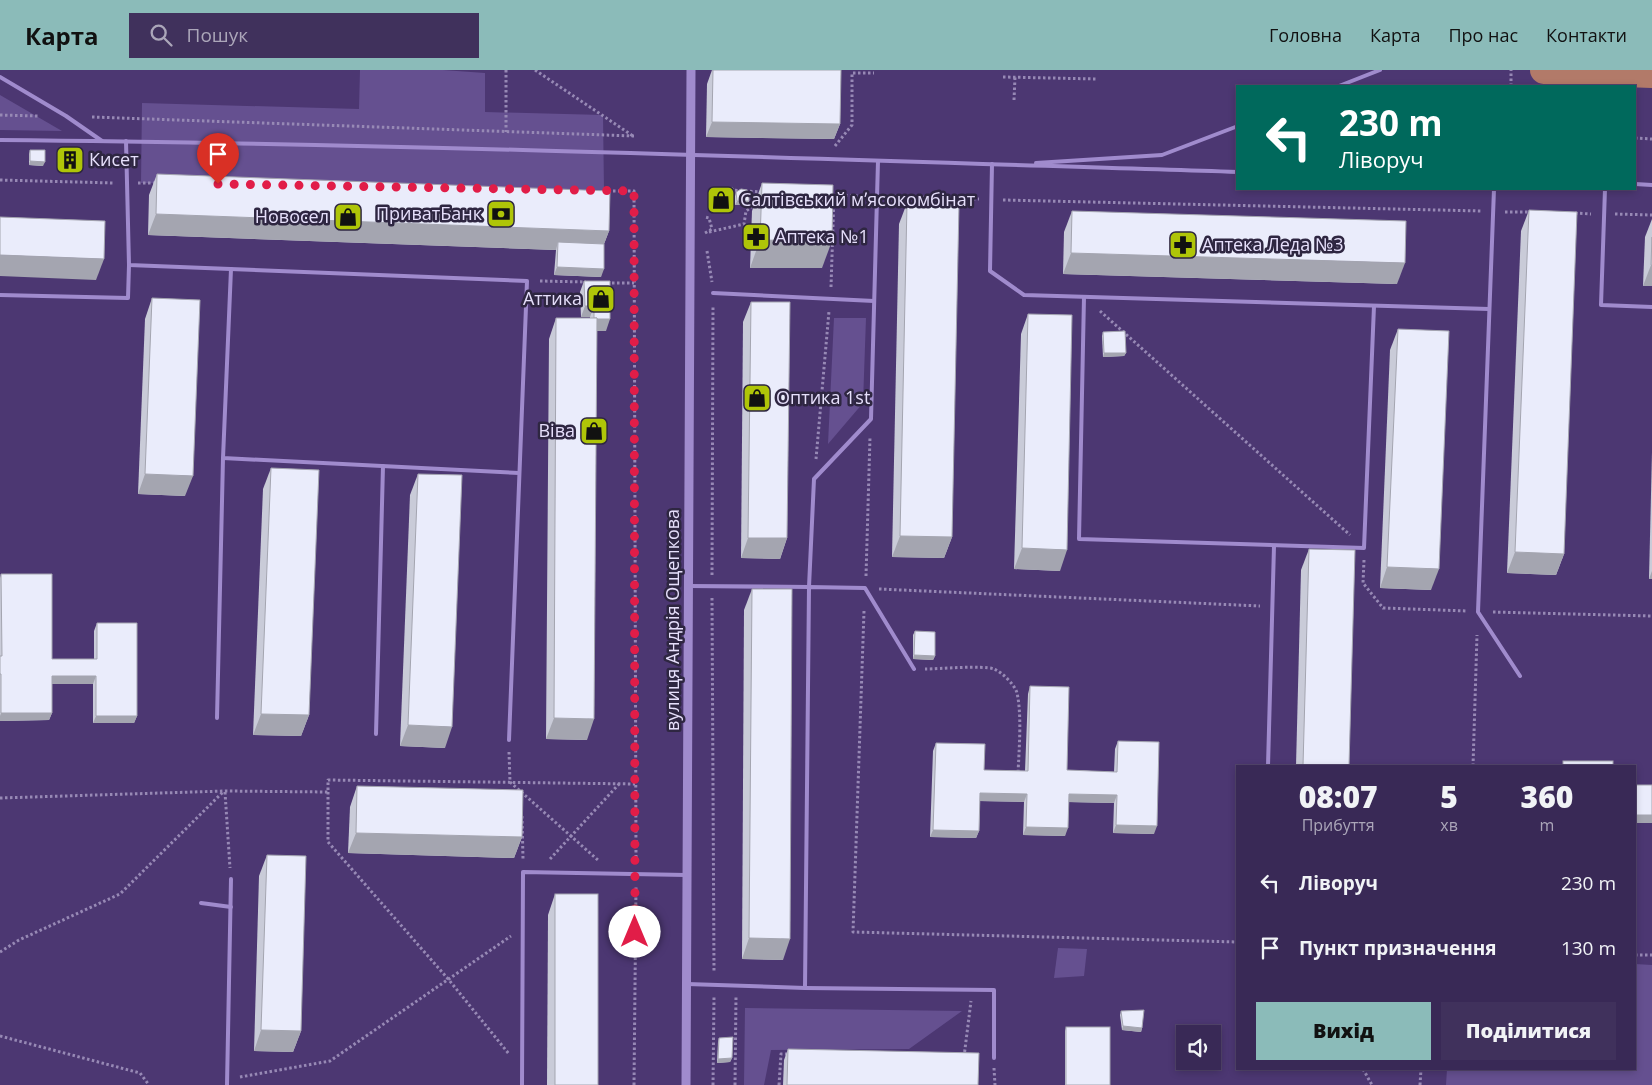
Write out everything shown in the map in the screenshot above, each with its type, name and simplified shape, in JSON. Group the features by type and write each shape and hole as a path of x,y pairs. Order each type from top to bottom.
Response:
{"main road":[{"path":"1544,70 1652,74"}],"street":[{"name":"вулиця Андрія Ощепкова","path":"686,1085 692,70"}],"lane":[{"path":"1342,85 1380,70"},
{"path":"0,77 66,116 102,141"},
{"path":"1012,165 1162,155 1236,127"},
{"path":"0,140 126,141 691,155 1236,172"},
{"path":"0,295 128,298 126,141"},
{"path":"805,988 809,587 814,479 871,419 878,161"},
{"path":"992,164 990,271 1024,295 1489,309"},
{"path":"1636,184 1652,185"},
{"path":"1494,190 1478,612 1520,676"},
{"path":"1605,190 1602,305 1652,307"},
{"path":"129,264 527,281 509,740"},
{"path":"216,718 223,458 231,269"},
{"path":"713,292 874,301"},
{"path":"1084,297 1079,539 1274,546 1364,548 1374,306"},
{"path":"223,458 520,473"},
{"path":"376,734 383,466"},
{"path":"1268,765 1274,546"},
{"path":"689,586 865,588 914,669"},
{"path":"522,1085 523,872 688,875"},
{"path":"227,1085 231,879"},
{"path":"201,903 231,907"},
{"path":"687,984 805,988 994,990 994,1058"}],"path":[{"path":"506,70 506,132"},
{"path":"0,115 634,136 535,70"},
{"path":"1511,70 1511,85"},
{"path":"836,159 835,145 852,125 852,73 874,73"},
{"path":"1004,77 1096,79"},
{"path":"1014,100 1015,77"},
{"path":"1636,138 1652,139"},
{"path":"0,180 161,183"},
{"path":"720,190 768,192"},
{"path":"604,191 634,191 636,874 634,1085"},
{"path":"825,194 1539,212"},
{"path":"814,479 830,298 834,195"},
{"path":"701,213 710,220 712,229 706,233 744,224 749,207 765,199"},
{"path":"1567,213 1652,215"},
{"path":"706,243 713,292 713,1085"},
{"path":"527,281 595,282"},
{"path":"604,282 634,283"},
{"path":"1084,297 1364,548 1363,583 1383,608 1652,616"},
{"path":"871,419 853,932 1236,942"},
{"path":"865,588 1272,606"},
{"path":"1474,765 1478,612"},
{"path":"914,669 994,669 1006,677 1016,691 1019,707 1018,775"},
{"path":"509,740 510,782 614,874"},
{"path":"522,1070 449,980 328,842 328,780 635,784"},
{"path":"537,873 619,784"},
{"path":"0,798 225,791 328,792"},
{"path":"225,791 231,879"},
{"path":"0,952 19,940 120,894 225,791"},
{"path":"522,792 522,801"},
{"path":"522,810 523,872"},
{"path":"227,1079 330,1061 522,928"},
{"path":"1636,955 1652,955"},
{"path":"736,986 736,1085"},
{"path":"0,1036 140,1073 149,1085"},
{"path":"780,1085 781,1054 800,1054"},
{"path":"964,1057 994,1058 995,1085"},
{"path":"1364,1070 1372,1085"},
{"path":"1420,1085 1421,1070"}],"shaded area":[{"path":"360,70 443,70 485,73 485,112 603,115 604,191 141,183 142,103 359,109"},
{"path":"0,95 62,131 0,130"},
{"path":"834,318 866,318 863,403 828,444"},
{"path":"1058,948 1087,949 1084,976 1054,978"},
{"path":"1636,964 1652,965 1652,1085 1446,1085 1447,1070 1636,1070"},
{"path":"745,1008 962,1011 909,1049 771,1050 764,1085 744,1085"}],"building":[{"path":"713,70 841,70 840,124 712,122"},
{"path":"30,150 45,150 45,162 30,161"},
{"path":"62,150 80,151 80,162 62,162"},
{"path":"157,174 610,191 609,231 156,214"},
{"path":"762,183 833,185 832,241 760,240"},
{"name":"Салтівський мʼясокомбінат","path":"712,188 733,188 733,204 712,205"},
{"path":"741,189 747,190 749,201 737,201 736,192"},
{"path":"907,203 959,205 952,537 900,536"},
{"path":"1529,210 1577,212 1564,554 1515,552"},
{"path":"1072,211 1406,221 1405,263 1071,253"},
{"path":"0,217 105,221 104,259 0,255"},
{"path":"558,242 604,244 604,269 557,267"},
{"path":"584,281 610,281 610,319 594,318 594,306 585,306"},
{"path":"152,298 200,300 193,476 145,474"},
{"path":"751,302 790,302 787,538 748,538"},
{"path":"1028,314 1072,315 1067,550 1022,548"},
{"path":"556,318 597,318 594,719 554,718"},
{"path":"1398,329 1449,331 1439,569 1387,567"},
{"path":"1125,331 1126,353 1104,353 1103,332"},
{"path":"271,468 319,470 309,715 261,714"},
{"path":"418,474 462,475 452,727 408,725"},
{"path":"1309,549 1355,550 1349,765 1303,765"},
{"path":"1,574 52,574 52,659 97,659 97,623 137,623 137,716 96,716 96,676 52,676 52,713 1,713"},
{"path":"752,589 792,589 790,939 749,938"},
{"path":"915,631 935,632 935,656 914,655"},
{"path":"1030,686 1069,687 1067,770 1117,772 1118,741 1159,742 1157,826 1116,825 1117,795 1069,794 1068,828 1026,827 1027,794 980,793 979,831 933,830 936,743 985,744 984,770 1028,771"},
{"path":"1563,761 1613,761 1613,765 1563,765"},
{"path":"1636,785 1652,785 1652,815 1636,815"},
{"path":"357,786 523,790 522,837 356,833"},
{"path":"267,855 306,856 301,1031 261,1030"},
{"path":"555,894 598,894 598,1085 555,1085"},
{"path":"1144,1010 1142,1028 1123,1026 1121,1011"},
{"path":"1066,1027 1110,1027 1110,1085 1066,1085"},
{"path":"733,1037 732,1058 718,1059 719,1038"},
{"path":"788,1049 979,1053 978,1085 787,1085"}],"place":[{"name":"Кисет","path":"70,160"},
{"name":"Салтівський мʼясокомбінат","path":"721,200"},
{"name":"ПриватБанк","path":"501,214"},
{"name":"Новосел","path":"348,217"},
{"name":"Аптека №1","path":"756,237"},
{"name":"Аптека Леда №3","path":"1183,245"},
{"name":"Аттика","path":"601,299"},
{"name":"Оптика 1st","path":"757,398"},
{"name":"Віва","path":"594,431"}],"route":[{"path":"218,184 634,191 635,932"}]}
